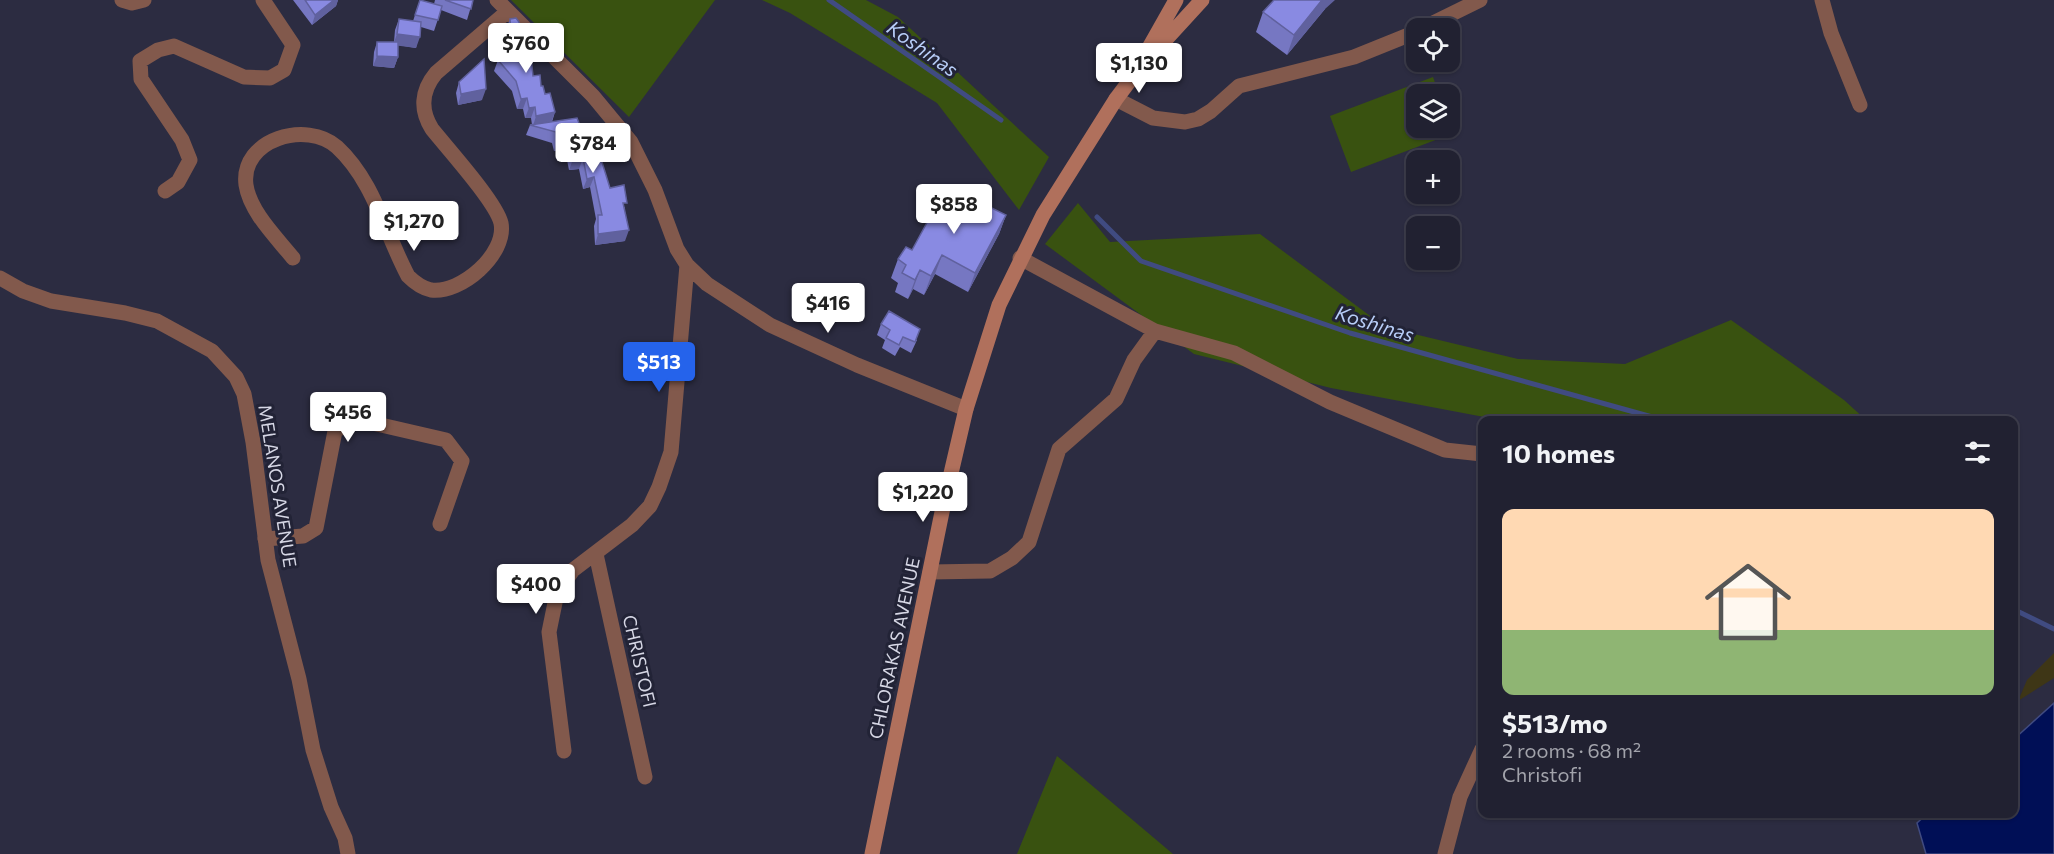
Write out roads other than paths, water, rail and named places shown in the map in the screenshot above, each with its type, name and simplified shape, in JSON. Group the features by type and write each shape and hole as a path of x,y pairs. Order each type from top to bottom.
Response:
{"main road":[{"path":"1137,71 1176,0"},
{"path":"1137,71 1202,0"},
{"name":"CHLORAKAS AVENUE","path":"872,854 930,572 966,409 983,348 1020,258 1043,216 1116,99 1137,71"}],"street":[{"path":"122,0 132,3 144,0"},
{"path":"165,191 178,182 190,160 182,140 141,80 140,61 158,50 174,46 244,77 270,78 284,70 293,45 263,0"},
{"path":"496,0 593,96 631,142 656,190 677,249 687,265 737,306 770,325 905,386 966,409"},
{"path":"1443,18 1480,0"},
{"path":"1822,0 1831,33 1860,105"},
{"path":"293,258 249,197 246,179 253,157 265,146 278,138 306,133 336,147 353,166 372,195 408,276 417,284 431,290 444,289 473,274 493,255 502,233 500,221 432,129 423,103 428,83 436,73 507,12"},
{"path":"1116,99 1153,118 1185,122 1211,111 1239,86 1299,73 1354,57 1406,36"},
{"path":"1020,258 1155,331 1234,353 1330,402 1445,450 1478,454"},
{"path":"564,751 549,632 557,592 573,570 596,554 650,506 671,452 687,265"},
{"name":"MELANOS AVENUE","path":"0,278 23,291 51,301 125,313 157,321 212,351 236,377 244,394 265,539 299,679 313,750 331,807 345,838 348,854"},
{"path":"930,572 990,571 1012,558 1029,542 1059,449 1116,399 1134,360 1155,331"},
{"path":"265,539 303,536 316,528 334,431 355,419 446,440 456,450 462,461 440,524"},
{"name":"CHRISTOFI","path":"596,554 645,777"},
{"path":"1445,854 1460,796 1478,758"}],"waterway":[{"name":"Koshinas","path":"829,0 1001,120"},
{"name":"Koshinas","path":"1097,217 1141,261 1350,333 1649,416"},
{"name":"Koshinas","path":"2018,611 2054,629"}]}
